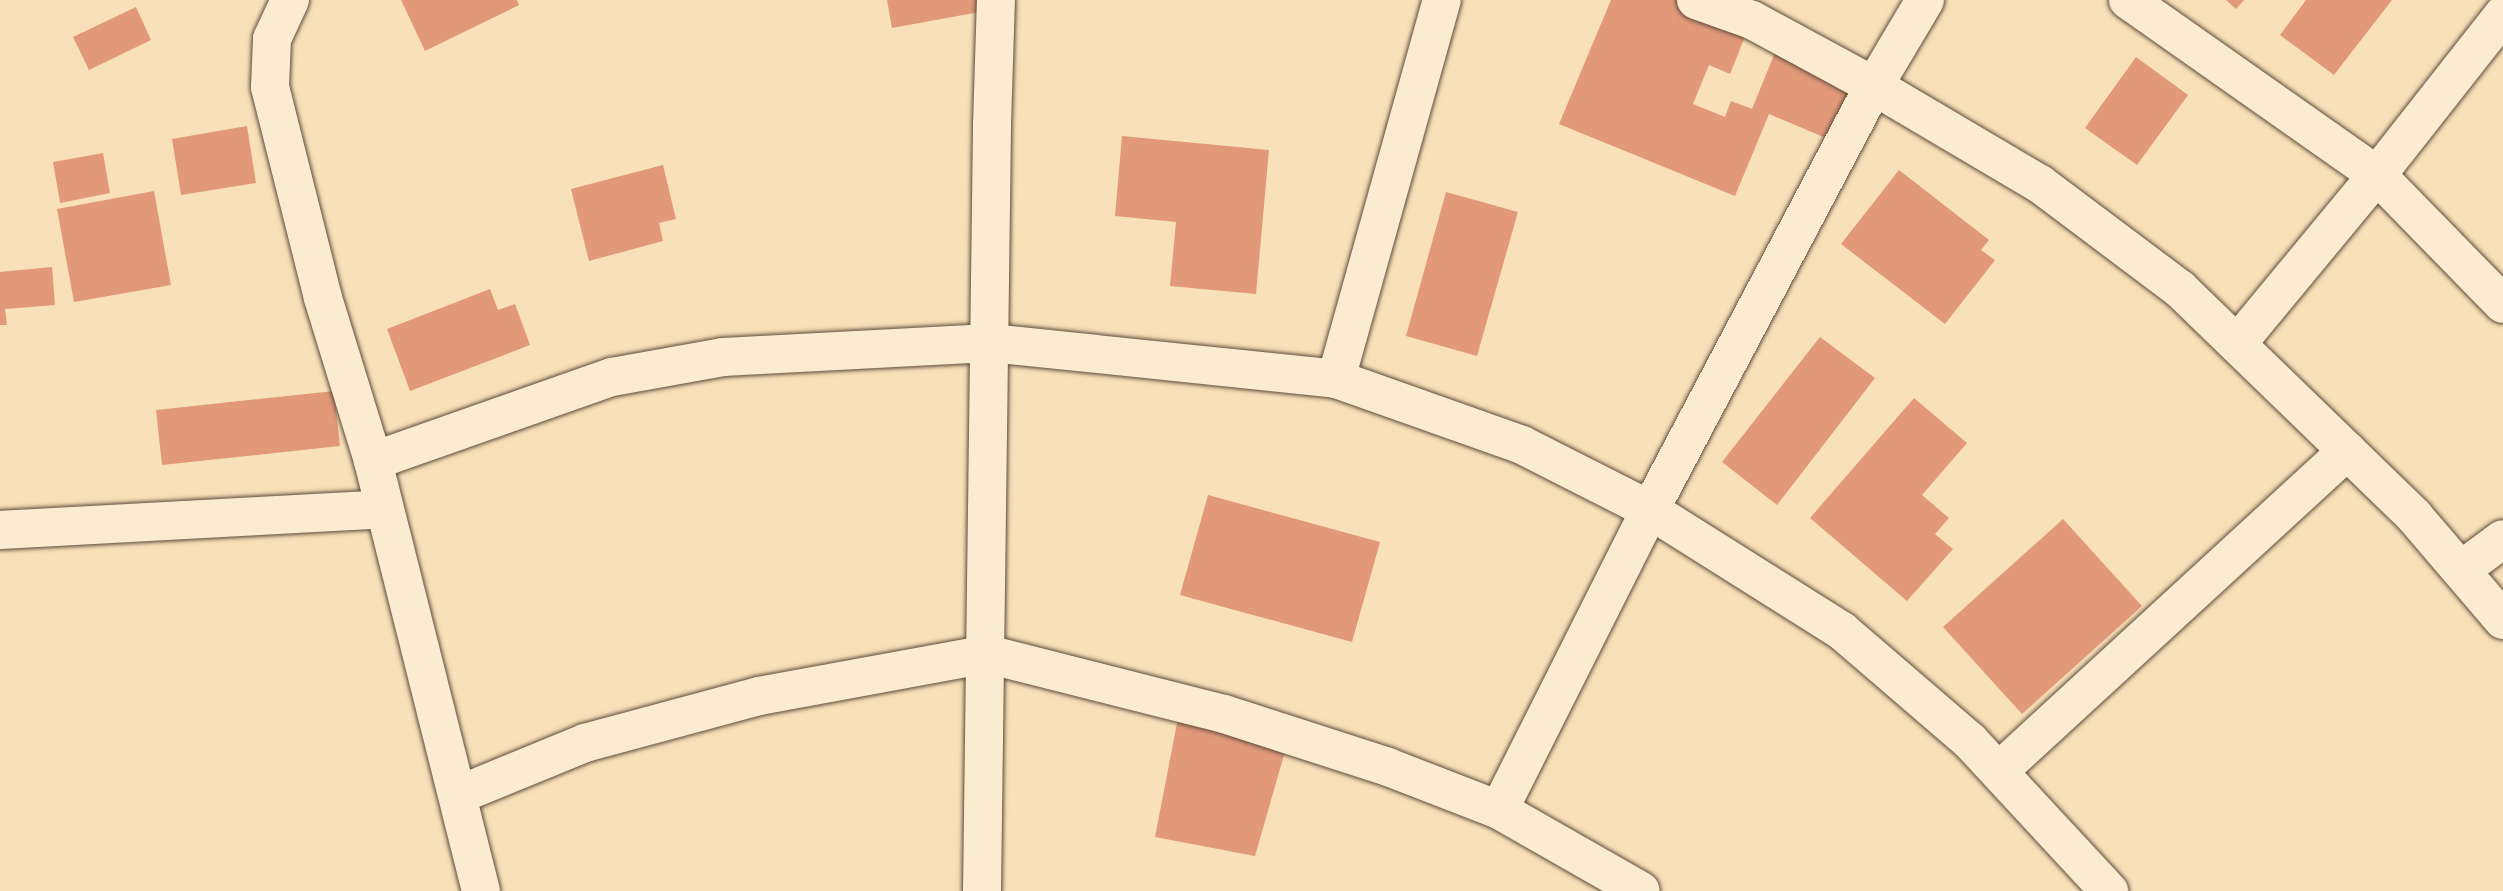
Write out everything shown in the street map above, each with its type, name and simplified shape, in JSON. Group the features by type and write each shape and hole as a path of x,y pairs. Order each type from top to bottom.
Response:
{"street":[{"path":"290,0 272,39 271,87 323,298 373,461 481,891"},
{"path":"981,890 996,0"},
{"path":"1336,379 1442,0"},
{"path":"1696,0 1752,20 1874,86 2040,184 2180,289 2414,516 2500,610"},
{"path":"1499,810 1650,510 1874,86 1925,0"},
{"path":"2128,0 2377,175 2503,304"},
{"path":"2237,344 2377,175 2494,15"},
{"path":"373,461 612,377 723,357 990,343 1336,379 1522,445 1650,510 1842,631 1970,741 2109,891"},
{"path":"1999,771 2347,451"},
{"path":"0,530 383,509"},
{"path":"2461,570 2503,539"},
{"path":"458,795 584,743 746,699 987,654 1224,714 1388,767 1499,810 1641,891"}],"building":[{"path":"401,0 517,0 519,5 425,51"},
{"path":"887,0 983,0 985,11 892,28"},
{"path":"1611,0 1678,0 1748,29 1730,74 1709,65 1693,104 1725,117 1731,101 1752,109 1776,50 1858,83 1833,141 1769,114 1735,196 1559,124"},
{"path":"2226,0 2244,0 2236,9"},
{"path":"2306,0 2392,0 2334,75 2280,35"},
{"path":"136,7 151,40 89,70 73,37"},
{"path":"2136,57 2188,95 2137,165 2085,128"},
{"path":"247,126 256,183 181,195 172,139"},
{"path":"1122,136 1269,150 1256,294 1170,286 1176,222 1115,216"},
{"path":"103,153 110,193 60,203 53,162"},
{"path":"663,165 676,219 659,223 663,241 589,261 571,189"},
{"path":"1899,170 1989,240 1981,250 1995,260 1945,324 1841,244"},
{"path":"154,191 171,285 74,302 57,209"},
{"path":"1446,192 1518,212 1477,356 1406,336"},
{"path":"52,267 55,305 5,309 7,325 0,325 0,272"},
{"path":"490,289 498,310 515,304 530,345 410,391 387,329"},
{"path":"1820,337 1875,378 1777,505 1722,462"},
{"path":"334,391 340,446 162,465 156,410"},
{"path":"1914,398 1967,443 1922,495 1949,518 1935,534 1953,549 1907,601 1810,518"},
{"path":"1208,495 1380,542 1352,642 1180,595"},
{"path":"2063,519 2142,606 2022,714 1943,627"},
{"path":"1179,713 1286,748 1255,856 1155,837"}]}
